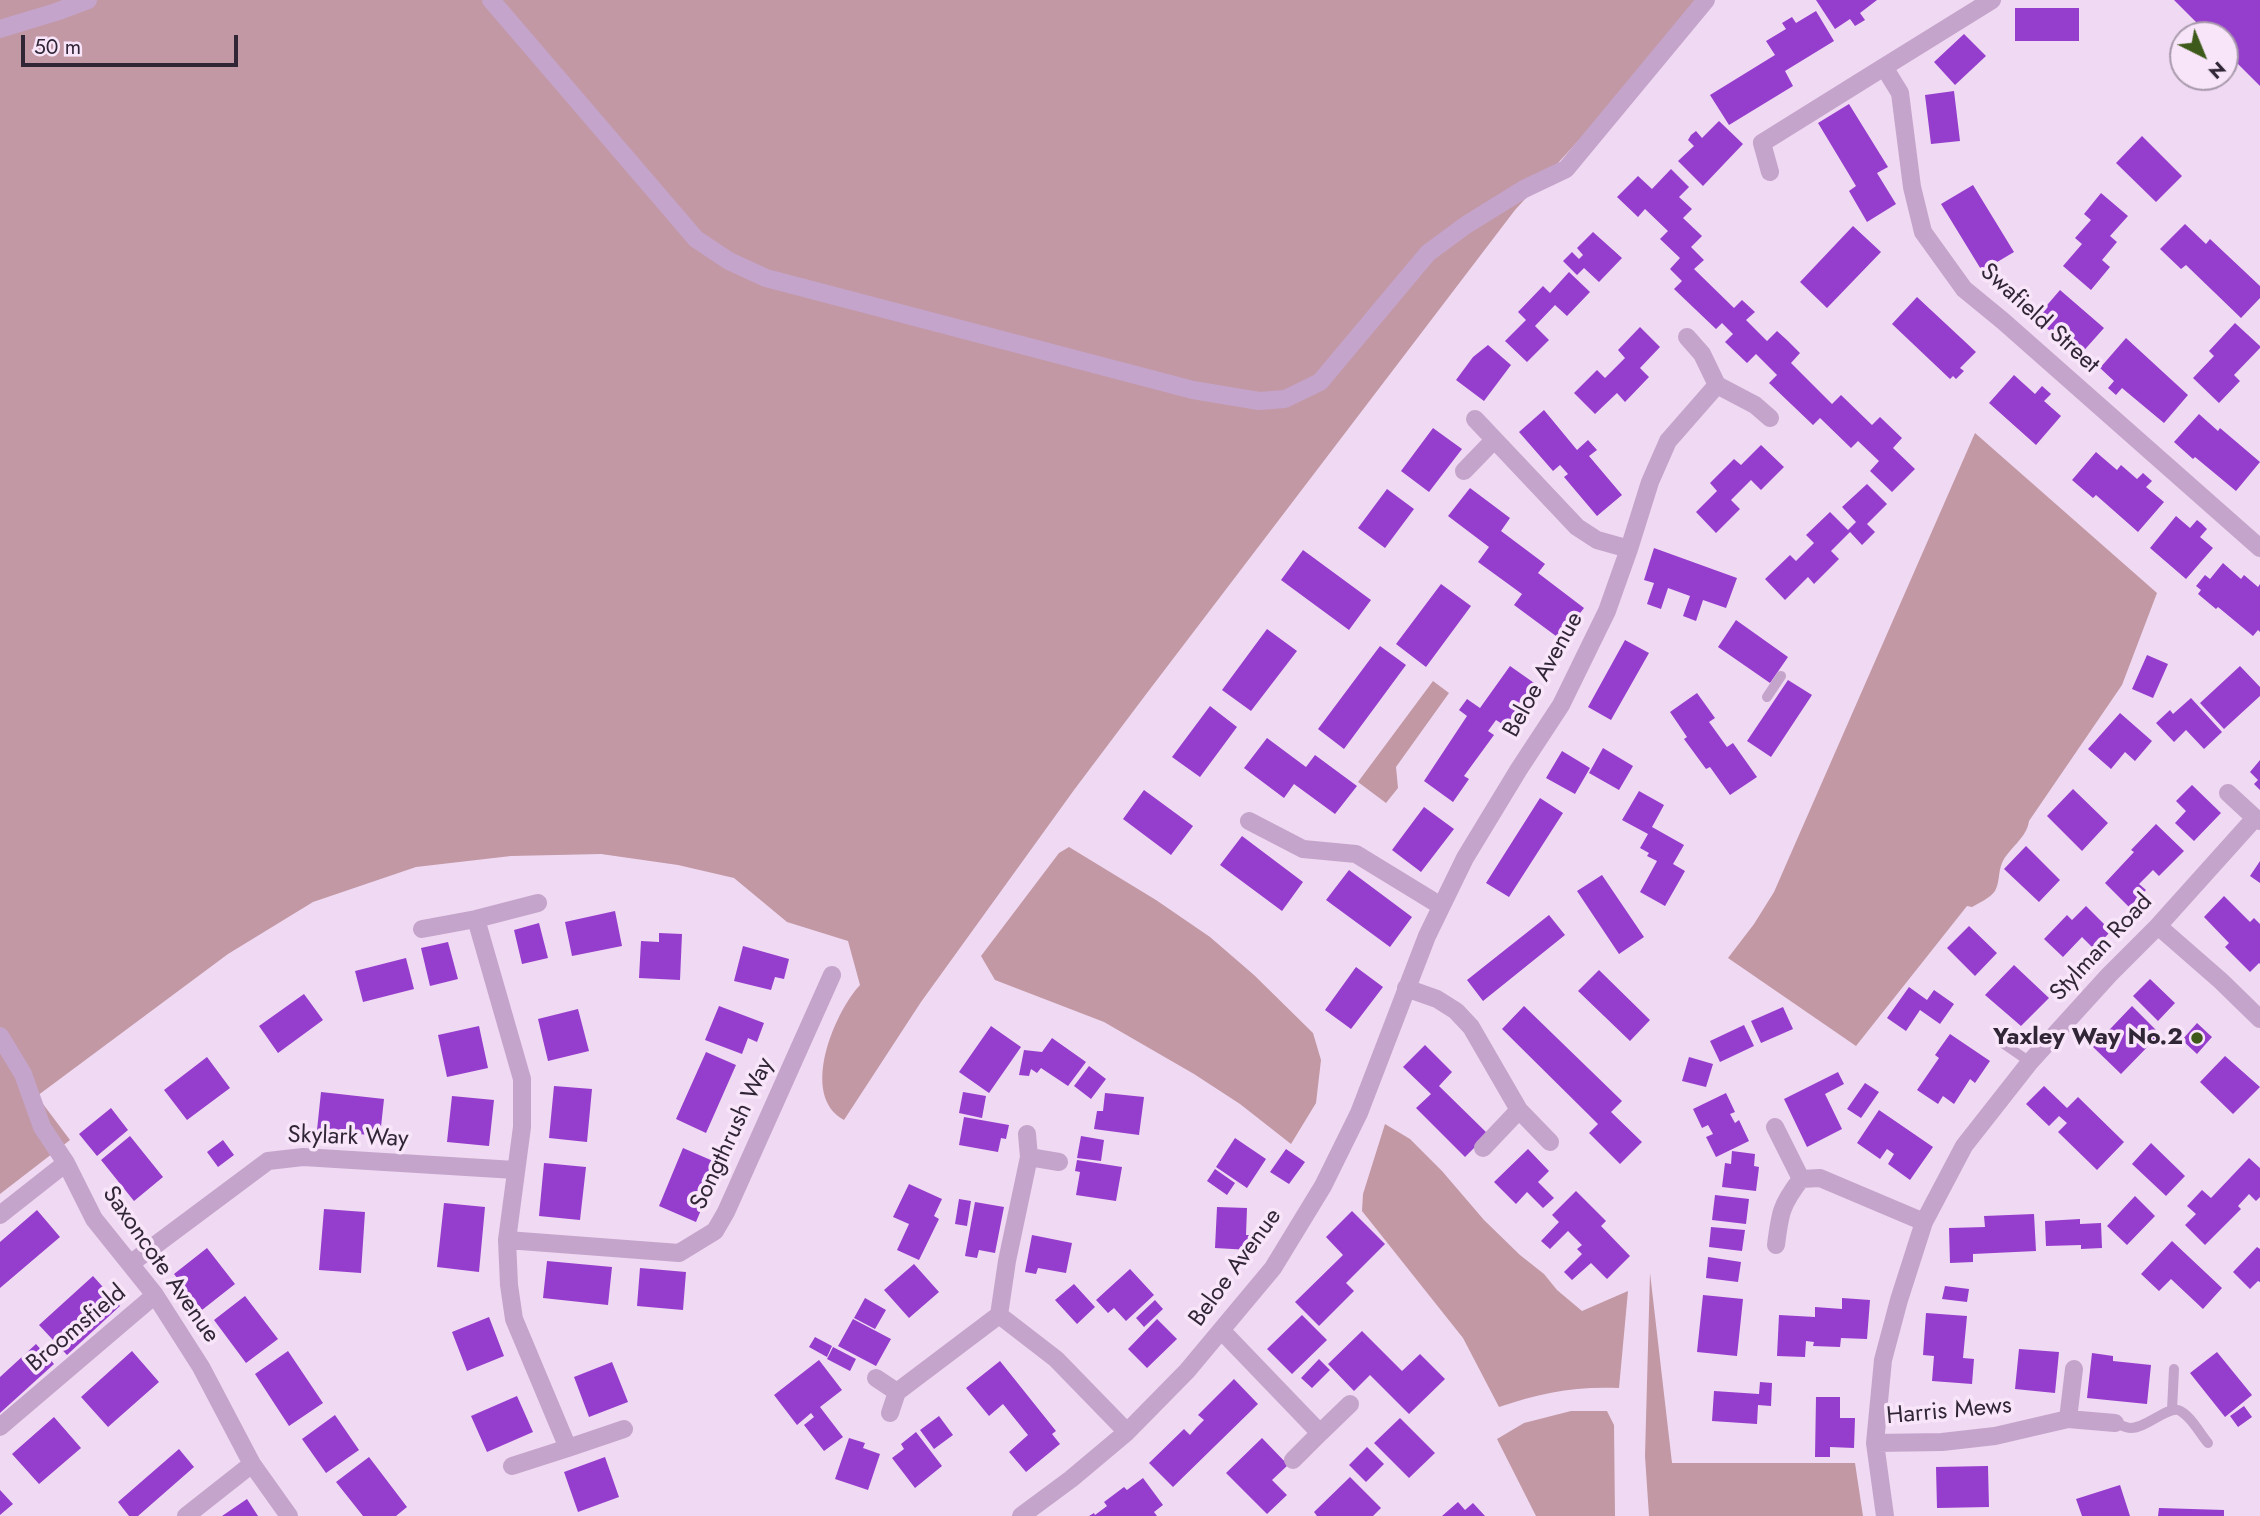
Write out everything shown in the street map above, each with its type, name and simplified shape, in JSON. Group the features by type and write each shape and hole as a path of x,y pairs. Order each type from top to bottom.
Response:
{"street":[{"path":"0,29 88,0"},
{"path":"491,0 696,239 729,261 766,278 1193,390 1259,401 1285,399 1321,382 1428,253 1466,225 1524,189 1566,169 1706,0"},
{"path":"1770,172 1762,144 1992,0"},
{"name":"Swafield Street","path":"1884,67 1900,93 1912,187 1923,232 1964,289 2260,548"},
{"path":"1687,337 1702,354 1717,385 1755,405 1770,418"},
{"name":"Beloe Avenue","path":"1021,1516 1127,1432 1187,1371 1273,1268 1322,1186 1359,1113 1406,988 1465,858 1518,769 1561,705 1607,611 1650,482 1668,441 1717,385"},
{"path":"1475,419 1577,527 1597,540 1629,550"},
{"path":"1464,471 1494,440"},
{"name":"Stylman Road","path":"1885,1516 1875,1443 1883,1360 1924,1222 1964,1146 2030,1062 2109,975 2258,820 2228,793"},
{"path":"1249,821 1303,849 1356,854 1441,906"},
{"path":"422,929 538,903"},
{"path":"476,919 522,1079 522,1127 507,1240 514,1319 568,1448"},
{"path":"2158,926 2260,1019"},
{"name":"Songthrush Way","path":"507,1240 679,1253 715,1231 726,1212 832,975"},
{"path":"1406,988 1437,999 1471,1027 1519,1111 1550,1142"},
{"name":"Saxoncote Avenue","path":"0,1036 23,1074 42,1127 66,1163 94,1219 155,1296 201,1367 252,1464 289,1516"},
{"path":"1483,1147 1519,1111"},
{"path":"1775,1127 1801,1179"},
{"path":"890,1413 897,1392 999,1315 1007,1261 1029,1157 1027,1134"},
{"name":"Skylark Way","path":"130,1264 268,1161 303,1157 515,1170"},
{"path":"1029,1157 1059,1162"},
{"path":"0,1215 66,1163"},
{"path":"1776,1245 1780,1211 1786,1198 1801,1179 1820,1178 1924,1222"},
{"name":"Broomsfield","path":"0,1427 155,1296"},
{"path":"999,1315 1056,1359 1127,1432"},
{"path":"1222,1331 1320,1433"},
{"path":"2068,1419 2074,1369"},
{"path":"876,1378 897,1392"},
{"path":"1293,1460 1350,1404"},
{"name":"Harris Mews","path":"1875,1443 1942,1442 1995,1436 2068,1419 2115,1423"},
{"path":"512,1466 624,1429"},
{"path":"186,1516 252,1464"}],"lane":[{"path":"1766,697 1781,676"},
{"path":"2001,1042 2030,1062"},
{"path":"2172,1410 2174,1369"},
{"path":"2115,1423 2130,1429 2149,1424 2172,1410 2178,1410 2186,1415 2208,1443"}],"shaded area":[{"path":"0,0 1695,0 1600,117 1515,210 1147,693 921,1002 844,1120 831,1108 824,1093 822,1074 825,1054 840,1015 860,985 848,941 787,922 734,878 678,865 601,854 511,856 416,867 313,902 228,954 37,1096 70,1140 0,1194"},
{"path":"1975,433 2157,593 2122,685 2029,821 2025,833 2005,858 1995,891 1972,907 1967,906 1856,1046 1728,958 1774,892"},
{"path":"1433,681 1449,693 1396,767 1398,788 1386,803 1358,782"},
{"path":"1069,847 1156,900 1210,937 1254,975 1313,1033 1321,1060 1316,1103 1291,1144 1240,1104 1104,1022 995,980 981,956 1059,853"},
{"path":"1385,1124 1410,1139 1484,1220 1582,1311 1628,1291 1619,1388 1558,1392 1499,1407 1463,1338 1362,1211 1363,1194"},
{"path":"1650,1273 1672,1463 1855,1463 1863,1516 1649,1516 1645,1456"},
{"path":"1571,1411 1607,1411 1614,1425 1615,1516 1536,1516 1497,1439 1524,1423"}],"building":[{"path":"1816,0 1877,0 1860,13 1865,20 1855,26 1850,19 1835,29"},
{"path":"2174,0 2260,0 2260,86 2239,65 2239,21 2195,21"},
{"path":"2015,8 2079,8 2079,41 2015,41"},
{"path":"1816,11 1834,41 1785,71 1793,86 1729,125 1710,95 1775,55 1766,41 1786,29 1782,23 1792,17 1796,23"},
{"path":"1964,34 1986,56 1955,85 1934,62"},
{"path":"1954,91 1960,141 1931,144 1925,95"},
{"path":"1849,104 1888,167 1877,173 1896,204 1867,222 1849,191 1856,186 1818,123"},
{"path":"1719,121 1743,144 1703,186 1678,161 1694,146 1688,140 1691,135 1696,131 1702,138"},
{"path":"2142,136 2182,176 2156,202 2116,163"},
{"path":"1671,169 1689,187 1679,197 1692,209 1683,218 1702,236 1691,247 1704,260 1694,269 1734,308 1742,300 1755,312 1746,320 1767,341 1777,331 1788,341 1800,353 1791,363 1832,404 1841,395 1872,425 1880,417 1902,438 1893,448 1915,469 1892,492 1870,471 1879,461 1858,441 1851,448 1820,418 1813,425 1769,383 1777,375 1756,354 1747,363 1725,342 1733,334 1722,323 1716,329 1674,289 1682,281 1670,269 1680,258 1660,239 1668,231 1645,209 1638,217 1617,197 1638,176 1652,189"},
{"path":"1973,185 2014,252 1982,271 1941,204"},
{"path":"2101,193 2128,216 2110,236 2117,242 2102,260 2110,267 2091,290 2063,266 2082,244 2075,238 2091,220 2084,214"},
{"path":"2185,224 2206,244 2210,239 2260,286 2260,298 2241,318 2186,265 2181,269 2160,249"},
{"path":"1853,226 1881,252 1827,308 1800,282"},
{"path":"1593,232 1622,258 1599,282 1584,268 1577,275 1563,261 1572,252 1579,259 1583,255 1577,248"},
{"path":"1569,272 1590,292 1567,316 1555,305 1535,326 1549,340 1527,362 1505,341 1526,320 1518,312 1543,286 1550,293"},
{"path":"2060,290 2104,328 2079,356 2063,342 2059,346 2050,338 2053,334 2036,318"},
{"path":"1917,297 1976,352 1960,368 1964,371 1956,379 1953,376 1950,379 1892,324"},
{"path":"2235,323 2260,348 2234,375 2240,381 2219,403 2193,378 2214,356 2209,351"},
{"path":"1640,327 1660,347 1640,368 1649,377 1625,402 1617,393 1595,414 1574,393 1597,370 1605,378 1625,358 1618,350"},
{"path":"2126,338 2188,395 2164,423 2122,388 2116,395 2108,388 2114,381 2100,368"},
{"path":"1488,345 1511,365 1484,401 1456,380 1473,357"},
{"path":"2014,375 2035,394 2042,386 2051,394 2044,401 2061,416 2036,445 1989,403"},
{"path":"1544,410 1577,450 1588,440 1597,450 1589,456 1622,495 1597,516 1564,477 1568,474 1560,465 1553,471 1519,432"},
{"path":"2199,414 2260,462 2236,491 2174,442"},
{"path":"1433,428 1462,449 1429,492 1401,471"},
{"path":"1761,445 1784,467 1761,490 1751,480 1731,500 1740,509 1716,533 1696,512 1717,491 1710,483 1734,459 1741,465"},
{"path":"2096,452 2117,470 2121,465 2137,479 2143,473 2152,481 2146,487 2164,502 2138,532 2096,495 2093,498 2072,480"},
{"path":"1867,484 1887,504 1867,524 1875,532 1862,545 1850,532 1831,551 1839,559 1814,584 1808,577 1785,600 1765,579 1790,555 1796,561 1814,543 1806,535 1830,512 1848,530 1856,522 1842,507"},
{"path":"1470,488 1510,518 1501,531 1545,564 1538,573 1584,608 1560,639 1514,605 1522,594 1478,562 1489,547 1448,516"},
{"path":"1387,489 1414,509 1385,548 1358,528"},
{"path":"2176,516 2190,528 2197,520 2202,524 2207,529 2200,537 2213,548 2186,579 2150,548"},
{"path":"1654,548 1737,578 1726,608 1703,600 1696,621 1683,616 1690,596 1668,588 1661,609 1647,604 1654,583 1644,580"},
{"path":"1303,550 1371,600 1349,630 1281,580"},
{"path":"2223,563 2241,579 2244,575 2258,587 2260,584 2260,632 2258,630 2253,636 2198,594 2201,590 2196,586 2205,575 2210,579"},
{"path":"1441,584 1471,606 1426,667 1396,644"},
{"path":"1736,620 1788,657 1770,683 1718,647"},
{"path":"1267,629 1297,651 1251,711 1222,690"},
{"path":"1625,640 1649,653 1611,720 1588,707"},
{"path":"1380,646 1406,665 1344,749 1318,729"},
{"path":"2147,655 2168,664 2153,698 2132,689"},
{"path":"1510,666 1537,685 1507,727 1496,720 1488,731 1494,735 1464,776 1469,779 1453,802 1424,781 1467,716 1459,710 1467,699 1480,708"},
{"path":"2240,666 2260,687 2260,696 2224,729 2200,703"},
{"path":"1788,680 1812,695 1771,757 1747,741"},
{"path":"1697,693 1715,718 1709,722 1727,747 1733,743 1757,777 1730,795 1710,767 1706,769 1684,739 1687,737 1670,712"},
{"path":"2191,698 2222,732 2204,749 2186,730 2174,742 2156,723 2170,710 2173,714"},
{"path":"1210,706 1237,727 1200,777 1172,757"},
{"path":"2120,713 2152,741 2135,761 2125,752 2111,769 2088,749"},
{"path":"1267,738 1306,767 1315,755 1357,786 1335,814 1294,784 1284,798 1244,768"},
{"path":"1603,748 1633,766 1619,790 1589,773"},
{"path":"1562,751 1590,768 1575,794 1546,778"},
{"path":"2260,760 2260,790 2254,784 2258,780 2250,772"},
{"path":"2192,785 2221,813 2194,841 2175,823 2186,811 2176,801"},
{"path":"2073,789 2108,823 2082,851 2047,816"},
{"path":"1144,790 1193,826 1171,855 1123,819"},
{"path":"1639,791 1664,805 1652,827 1684,845 1673,864 1685,871 1665,906 1640,892 1657,861 1647,856 1649,853 1640,848 1648,834 1622,820"},
{"path":"1540,798 1563,813 1509,897 1486,883"},
{"path":"1424,807 1454,829 1421,872 1392,850"},
{"path":"2156,824 2184,851 2159,876 2153,870 2139,884 2146,890 2129,907 2105,883"},
{"path":"1242,836 1303,882 1282,911 1220,865"},
{"path":"2026,846 2060,880 2039,902 2004,869"},
{"path":"2260,861 2260,883 2250,876"},
{"path":"1349,870 1412,917 1390,947 1326,900"},
{"path":"1602,875 1644,937 1619,954 1577,891"},
{"path":"2224,896 2250,922 2254,918 2260,924 2260,964 2250,972 2225,947 2229,943 2204,917"},
{"path":"2086,906 2111,931 2094,949 2082,937 2063,957 2044,939 2067,915 2072,920"},
{"path":"615,911 622,946 572,956 565,922"},
{"path":"1549,915 1565,935 1483,1001 1467,980"},
{"path":"539,923 548,958 522,964 514,930"},
{"path":"1969,926 1997,953 1975,976 1947,948"},
{"path":"659,933 682,934 680,980 639,978 641,941 659,942"},
{"path":"448,942 458,979 430,986 421,948"},
{"path":"743,946 789,959 784,979 775,977 771,990 734,981"},
{"path":"406,958 414,989 363,1002 355,971"},
{"path":"2014,965 2049,998 2021,1026 1985,995"},
{"path":"1356,967 1383,987 1351,1029 1325,1010"},
{"path":"1599,970 1650,1020 1630,1041 1578,991"},
{"path":"2150,979 2175,1003 2158,1021 2133,996"},
{"path":"1909,987 1927,1000 1934,990 1954,1004 1940,1024 1920,1010 1906,1031 1887,1018"},
{"path":"304,994 323,1020 278,1053 259,1026"},
{"path":"719,1006 764,1023 757,1042 748,1038 742,1054 705,1040"},
{"path":"1524,1006 1622,1101 1611,1112 1642,1142 1620,1164 1589,1133 1598,1124 1502,1029"},
{"path":"2132,1006 2160,1034 2121,1074 2093,1047"},
{"path":"1783,1007 1793,1029 1761,1043 1751,1021"},
{"path":"578,1009 589,1051 548,1061 538,1019"},
{"name":"Yaxley Way No.2","path":"2197,1023 2212,1037 2197,1054 2182,1040"},
{"path":"1744,1025 1754,1046 1720,1062 1710,1041"},
{"path":"479,1026 488,1068 447,1077 438,1035"},
{"path":"991,1026 1021,1047 989,1093 959,1072"},
{"path":"1950,1034 1990,1061 1975,1083 1970,1079 1954,1104 1943,1096 1938,1104 1917,1090 1939,1058 1935,1055"},
{"path":"1052,1038 1086,1062 1068,1086 1041,1068 1037,1073 1031,1069 1029,1076 1019,1075 1024,1050 1042,1052"},
{"path":"1425,1045 1452,1072 1439,1086 1488,1134 1465,1157 1416,1108 1431,1094 1403,1067"},
{"path":"706,1052 736,1065 706,1133 676,1119"},
{"path":"2225,1056 2260,1087 2233,1114 2200,1082"},
{"path":"207,1057 230,1088 187,1120 164,1090"},
{"path":"1689,1057 1713,1064 1706,1087 1682,1081"},
{"path":"1089,1066 1106,1079 1091,1099 1074,1086"},
{"path":"1838,1072 1844,1084 1825,1094 1842,1129 1807,1147 1784,1099"},
{"path":"1865,1083 1879,1092 1861,1118 1847,1109"},
{"path":"554,1086 592,1089 587,1142 549,1138"},
{"path":"2044,1086 2067,1108 2078,1097 2124,1142 2097,1170 2058,1132 2067,1123 2059,1116 2049,1126 2026,1104"},
{"path":"321,1092 384,1099 380,1136 317,1130"},
{"path":"963,1092 986,1096 982,1118 959,1113"},
{"path":"1105,1093 1144,1097 1139,1135 1094,1129 1097,1111 1103,1111"},
{"path":"1726,1093 1735,1112 1730,1114 1735,1123 1739,1120 1749,1141 1716,1157 1706,1137 1713,1134 1708,1125 1702,1128 1693,1109"},
{"path":"452,1096 494,1100 489,1146 447,1142"},
{"path":"111,1108 128,1130 97,1156 79,1134"},
{"path":"1879,1110 1933,1147 1910,1180 1888,1164 1894,1154 1887,1149 1880,1159 1857,1143"},
{"path":"964,1117 1009,1125 1006,1139 1001,1138 998,1152 959,1145"},
{"path":"130,1136 163,1177 134,1201 101,1160"},
{"path":"1081,1136 1104,1140 1101,1161 1077,1158"},
{"path":"1235,1138 1266,1159 1247,1188 1216,1167"},
{"path":"223,1140 234,1155 218,1167 207,1152"},
{"path":"2151,1143 2185,1176 2166,1196 2132,1164"},
{"path":"683,1148 720,1164 696,1222 659,1206"},
{"path":"1286,1149 1305,1162 1289,1184 1270,1172"},
{"path":"1528,1149 1549,1171 1538,1182 1554,1198 1543,1208 1527,1192 1516,1204 1494,1182"},
{"path":"1732,1151 1755,1154 1754,1166 1759,1167 1756,1191 1722,1187 1725,1163 1731,1164"},
{"path":"2249,1158 2260,1168 2260,1197 2256,1201 2249,1194 2238,1206 2241,1209 2205,1245 2185,1225 2196,1214 2187,1206 2202,1190 2211,1198"},
{"path":"1077,1160 1122,1167 1116,1201 1076,1195 1080,1172 1075,1171"},
{"path":"544,1163 586,1167 580,1220 539,1216"},
{"path":"1215,1169 1235,1183 1227,1195 1207,1181"},
{"path":"909,1184 942,1199 934,1216 939,1219 919,1260 897,1250 909,1224 893,1217"},
{"path":"1576,1191 1606,1221 1601,1226 1630,1256 1607,1279 1591,1263 1572,1280 1564,1272 1582,1254 1577,1249 1582,1245 1568,1231 1550,1249 1541,1241 1559,1222 1552,1215"},
{"path":"1715,1195 1749,1199 1746,1224 1712,1220"},
{"path":"2135,1196 2155,1216 2127,1245 2107,1226"},
{"path":"959,1199 971,1201 967,1226 955,1224"},
{"path":"975,1202 1004,1207 995,1253 979,1250 977,1258 965,1256"},
{"path":"444,1203 485,1207 479,1272 437,1267"},
{"path":"1217,1207 1247,1208 1246,1235 1250,1235 1250,1250 1215,1248"},
{"path":"324,1209 365,1212 361,1273 319,1270"},
{"path":"37,1210 60,1237 0,1288 0,1242"},
{"path":"1352,1211 1385,1244 1346,1283 1354,1291 1319,1326 1295,1302 1343,1255 1326,1237"},
{"path":"2034,1214 2036,1251 1973,1254 1973,1262 1950,1263 1949,1228 1985,1227 1984,1216"},
{"path":"2080,1219 2080,1224 2101,1223 2102,1248 2081,1249 2081,1245 2046,1246 2045,1221"},
{"path":"1711,1227 1745,1230 1742,1251 1709,1247"},
{"path":"1032,1235 1072,1243 1066,1273 1038,1268 1036,1274 1025,1272"},
{"path":"2172,1241 2222,1288 2203,1309 2171,1279 2159,1291 2141,1274"},
{"path":"2257,1247 2260,1249 2260,1282 2250,1289 2233,1272"},
{"path":"207,1248 235,1284 202,1310 174,1274"},
{"path":"1708,1257 1741,1262 1738,1282 1706,1278"},
{"path":"547,1261 612,1267 608,1305 543,1298"},
{"path":"914,1264 939,1292 909,1318 884,1290"},
{"path":"640,1268 686,1272 683,1310 637,1306"},
{"path":"1130,1269 1154,1295 1126,1321 1114,1308 1108,1313 1096,1300"},
{"path":"93,1276 120,1306 67,1355 39,1325"},
{"path":"1074,1284 1095,1307 1077,1324 1055,1300"},
{"path":"1945,1286 1969,1289 1967,1302 1942,1299"},
{"path":"1703,1295 1743,1299 1737,1356 1697,1352"},
{"path":"245,1296 278,1339 246,1363 214,1320"},
{"path":"865,1298 886,1310 875,1329 854,1318"},
{"path":"1842,1298 1870,1300 1867,1339 1841,1338 1840,1347 1813,1346 1814,1342 1806,1341 1805,1357 1777,1356 1779,1315 1815,1317 1815,1307 1842,1309"},
{"path":"1155,1300 1163,1309 1144,1327 1136,1318"},
{"path":"1926,1313 1967,1316 1963,1358 1974,1359 1972,1384 1932,1381 1934,1356 1923,1355"},
{"path":"1302,1315 1327,1340 1292,1374 1267,1349"},
{"path":"489,1317 504,1356 467,1371 452,1332"},
{"path":"853,1319 891,1339 876,1366 838,1346"},
{"path":"1157,1319 1177,1339 1147,1368 1128,1349"},
{"path":"1362,1331 1402,1371 1420,1354 1445,1379 1409,1414 1370,1375 1354,1391 1328,1364"},
{"path":"815,1337 832,1346 827,1357 809,1347"},
{"path":"36,1344 54,1364 0,1413 0,1377"},
{"path":"833,1347 856,1359 850,1371 827,1359"},
{"path":"2019,1349 2059,1352 2055,1393 2015,1389"},
{"path":"132,1351 159,1382 108,1427 81,1397"},
{"path":"288,1351 323,1403 289,1426 255,1374"},
{"path":"2217,1352 2252,1395 2225,1417 2190,1373"},
{"path":"2092,1353 2113,1356 2113,1361 2151,1365 2147,1404 2087,1398"},
{"path":"1319,1359 1330,1370 1312,1388 1301,1378"},
{"path":"819,1360 842,1390 820,1407 843,1437 824,1451 804,1425 814,1417 811,1413 797,1425 774,1395"},
{"path":"1000,1361 1056,1431 1052,1434 1060,1444 1026,1472 1009,1452 1028,1435 1003,1404 989,1416 966,1388"},
{"path":"612,1362 628,1402 589,1417 574,1377"},
{"path":"1234,1379 1258,1404 1173,1487 1149,1463 1184,1429 1190,1435 1204,1420 1198,1415"},
{"path":"1760,1382 1772,1383 1771,1406 1758,1405 1757,1424 1712,1421 1714,1391 1759,1394"},
{"path":"517,1396 533,1432 487,1452 471,1416"},
{"path":"1816,1397 1840,1397 1840,1418 1855,1418 1854,1448 1830,1447 1830,1457 1815,1457"},
{"path":"2244,1406 2252,1417 2238,1427 2230,1416"},
{"path":"335,1415 359,1450 326,1473 302,1439"},
{"path":"939,1416 953,1435 934,1449 920,1430"},
{"path":"54,1417 81,1448 39,1484 12,1454"},
{"path":"1400,1418 1435,1453 1409,1478 1374,1443"},
{"path":"916,1432 942,1466 915,1488 892,1458 904,1449 901,1444"},
{"path":"849,1438 865,1443 863,1448 880,1454 868,1490 835,1479"},
{"path":"1262,1438 1288,1465 1272,1480 1287,1495 1267,1514 1226,1473"},
{"path":"1367,1447 1384,1464 1366,1482 1349,1465"},
{"path":"179,1449 194,1467 138,1516 129,1516 118,1502"},
{"path":"369,1457 407,1507 396,1516 363,1516 336,1482"},
{"path":"605,1457 619,1497 578,1512 564,1472"},
{"path":"1988,1466 1989,1507 1937,1508 1936,1467"},
{"path":"1350,1477 1381,1508 1373,1516 1317,1516 1314,1512"},
{"path":"1143,1478 1163,1505 1154,1512 1157,1516 1089,1516 1107,1506 1104,1502 1124,1487 1127,1490"},
{"path":"2120,1485 2130,1516 2082,1516 2076,1499"},
{"path":"0,1490 13,1504 0,1515"},
{"path":"247,1499 258,1516 222,1516"},
{"path":"1458,1502 1465,1510 1473,1503 1485,1516 1442,1516"},
{"path":"2159,1508 2224,1510 2224,1516 2158,1516"}],"place":[{"name":"Yaxley Way No.2","path":"2197,1038"}]}
